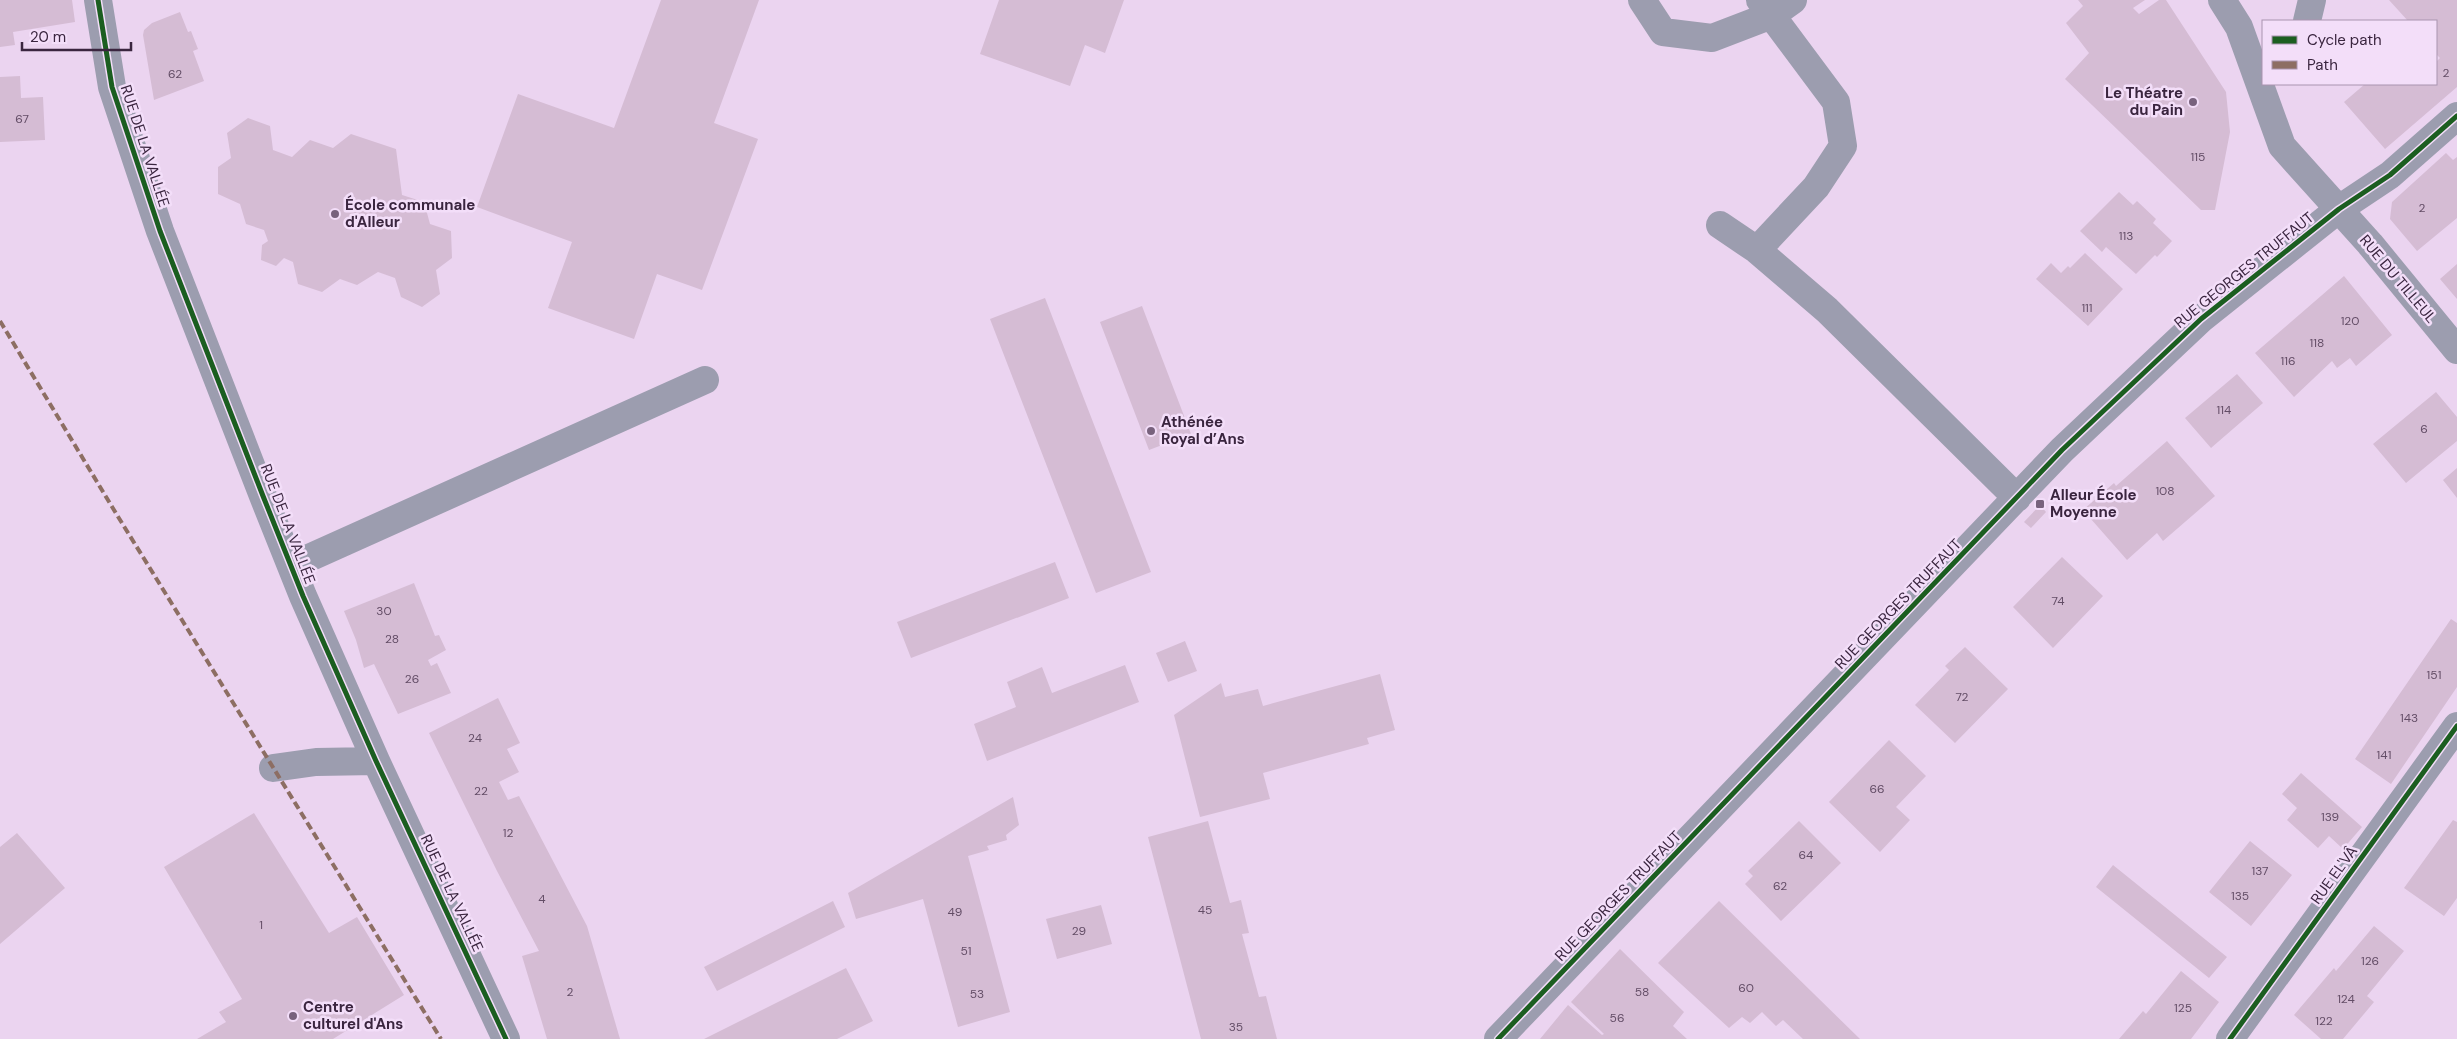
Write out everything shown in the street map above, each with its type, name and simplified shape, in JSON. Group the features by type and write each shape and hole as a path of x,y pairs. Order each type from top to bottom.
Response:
{"street":[{"name":"RUE DE LA VALLÉE","path":"98,0 112,88 160,231 291,566 376,761 506,1039"},
{"path":"1642,0 1663,32 1712,38 1775,5 1836,102 1843,146 1816,186 1757,250"},
{"name":"RUE DU TILLEUL","path":"2222,0 2239,27 2282,146 2370,244 2457,350"},
{"path":"2307,20 2312,0"},
{"path":"2267,106 2283,85"},
{"name":"RUE GEORGES TRUFFAUT","path":"1498,1039 2062,450 2201,319 2339,209 2390,175 2457,116"},
{"path":"1720,225 1757,250 1827,310 2017,498"},
{"path":"291,566 705,380"},
{"name":"RUE EL'VÂ","path":"2230,1039 2457,726"},
{"path":"273,768 316,762 376,761"}],"building":[{"path":"0,0 72,0 75,22 13,32 15,45 0,47"},
{"path":"661,0 759,0 714,123 758,139 702,290 657,274 634,339 548,308 572,242 477,207 518,94 614,128"},
{"path":"999,0 1124,0 1105,53 1085,45 1070,86 980,54"},
{"path":"2078,0 2145,0 2133,8 2139,14 2159,0 2166,0 2226,92 2230,132 2215,210 2201,210 2065,79 2089,53 2066,23 2083,6"},
{"path":"2389,0 2457,0 2457,87 2385,149 2344,102 2364,85 2437,85 2437,61 2440,58 2437,55 2437,20 2407,20"},
{"path":"180,12 188,32 191,31 198,49 193,51 204,81 154,100 143,35 144,30 152,23"},
{"path":"20,76 21,98 43,97 45,140 0,142 0,77"},
{"name":"École communale d'Alleur","path":"248,118 270,126 273,150 292,157 310,140 333,148 351,134 396,149 402,195 424,202 430,224 451,231 452,258 436,270 440,294 422,307 401,297 395,278 378,272 357,285 340,279 322,292 298,284 293,262 284,258 276,266 261,260 262,245 268,241 264,230 246,224 240,204 218,194 218,167 231,158 227,133"},
{"path":"2446,153 2453,160 2457,157 2457,218 2417,251 2390,219 2392,202"},
{"path":"2119,192 2133,205 2137,201 2156,219 2153,223 2172,241 2157,257 2155,255 2136,274 2106,247 2102,252 2080,231"},
{"path":"2085,253 2123,289 2088,326 2036,279 2051,263 2061,273 2068,266 2070,268"},
{"path":"2457,264 2457,299 2440,279"},
{"path":"2344,276 2392,335 2356,366 2350,358 2337,368 2332,361 2294,397 2255,353"},
{"path":"1045,298 1151,572 1096,593 990,319"},
{"path":"1142,306 1191,434 1149,450 1100,322"},
{"path":"2237,374 2263,403 2211,448 2185,418"},
{"path":"2436,392 2457,417 2457,441 2406,483 2373,444"},
{"path":"2167,441 2215,496 2163,541 2157,533 2127,560 2083,510 2114,483 2116,486"},
{"path":"2457,468 2457,498 2443,480"},
{"path":"2040,505 2046,512 2031,528 2024,522"},
{"path":"2062,557 2103,596 2053,648 2013,607"},
{"path":"1055,562 1069,598 911,658 897,622"},
{"path":"414,583 435,636 439,635 446,650 428,660 431,666 437,663 451,693 398,714 374,664 364,668 356,640 344,611"},
{"path":"2451,619 2457,623 2457,687 2391,784 2355,759"},
{"path":"1185,641 1197,671 1168,682 1156,653"},
{"path":"1965,647 2008,689 1955,743 1915,705 1949,670 1945,666"},
{"path":"1125,665 1139,702 987,761 974,724 1016,707 1007,682 1042,667 1052,693"},
{"path":"1380,674 1395,730 1367,738 1369,744 1263,773 1270,799 1200,817 1174,715 1221,683 1225,697 1258,689 1263,706"},
{"path":"498,698 520,743 507,749 519,772 499,782 508,800 519,796 587,926 620,1039 547,1039 522,956 539,951 429,733"},
{"path":"1889,740 1926,776 1896,807 1910,820 1880,852 1829,802"},
{"path":"2301,773 2362,827 2343,849 2329,836 2318,848 2287,820 2297,808 2282,794"},
{"path":"1013,797 1019,825 1006,835 1007,840 987,846 989,850 968,856 1010,1012 958,1027 923,899 856,919 848,893"},
{"path":"254,813 329,933 357,917 404,995 333,1039 197,1039 226,1022 219,1012 242,999 164,867"},
{"path":"2453,820 2457,822 2457,898 2444,916 2404,888"},
{"path":"1208,821 1230,903 1241,900 1249,933 1242,934 1259,997 1266,996 1277,1039 1201,1039 1148,837"},
{"path":"1799,821 1841,863 1781,921 1745,884 1753,876 1748,871"},
{"path":"17,833 65,888 0,944 0,847"},
{"path":"2250,841 2292,875 2251,926 2209,892"},
{"path":"2113,865 2227,957 2209,978 2096,887"},
{"path":"833,901 845,927 717,991 704,967"},
{"path":"1719,901 1860,1039 1803,1039 1783,1020 1776,1026 1762,1012 1750,1023 1742,1017 1729,1028 1658,963"},
{"path":"1101,905 1112,944 1057,959 1046,919"},
{"path":"2374,926 2404,951 2367,996 2374,1002 2343,1039 2321,1039 2294,1015 2334,968 2336,971"},
{"path":"1620,949 1684,1012 1673,1026 1687,1039 1540,1039 1568,1005 1602,1035 1604,1034 1571,1002"},
{"path":"846,968 873,1021 837,1039 704,1039"},
{"path":"2181,971 2219,1002 2191,1039 2119,1039 2143,1011 2146,1014"}],"marked path":[{"path":"0,321 117,515 441,1039"}],"cycle path":[{"path":"98,0 112,87 160,231 263,496 303,596 376,761 506,1039"},
{"path":"1498,1039 2062,450 2201,319 2339,209 2390,175 2457,116"},
{"path":"2230,1039 2457,726"}],"place":[{"name":"Le Théatre du Pain","path":"2193,102"},
{"name":"École communale d'Alleur","path":"335,214"},
{"name":"Athénée Royal d’Ans","path":"1151,431"},
{"name":"Alleur École Moyenne","path":"2040,504"},
{"name":"Centre culturel d'Ans","path":"293,1016"}]}
